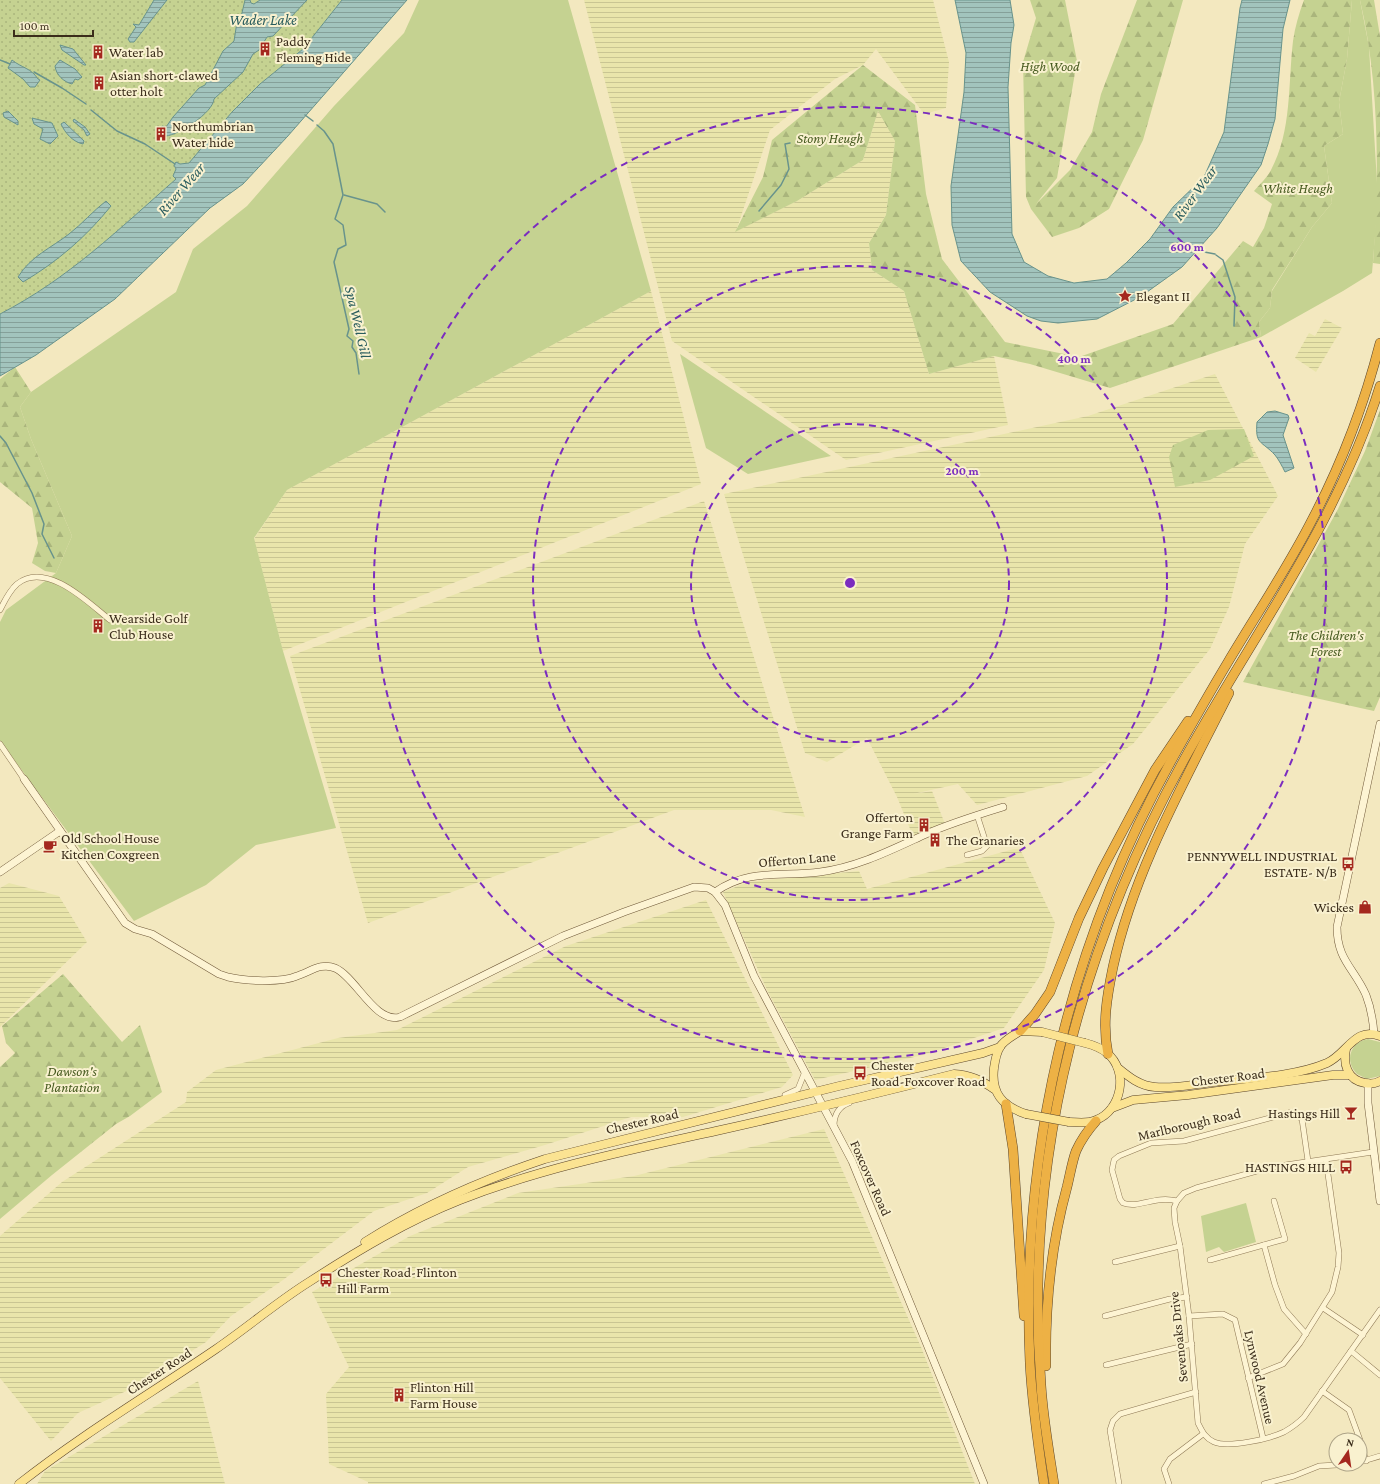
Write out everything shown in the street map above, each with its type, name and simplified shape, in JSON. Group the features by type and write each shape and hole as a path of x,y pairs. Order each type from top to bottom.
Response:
{"highway":[{"path":"1033,1401 1029,1311 1031,1238 1042,1140 1064,1030 1087,954 1119,868 1141,819 1169,765 1226,665 1284,571 1328,488 1360,412 1380,343"},
{"path":"1054,1484 1047,1442 1041,1385 1038,1327 1040,1240 1051,1142 1063,1074 1080,1004 1116,899 1155,814 1199,733 1259,634 1326,517 1359,445 1380,386"},
{"path":"1108,1054 1104,1025 1108,990 1119,942 1128,913 1149,858 1259,634"},
{"path":"1020,1031 1036,1014 1050,992 1082,911 1155,770 1226,665"},
{"path":"1006,1104 1013,1149 1026,1361 1044,1484"},
{"path":"1047,1442 1047,1311 1051,1268 1063,1203 1076,1152 1084,1136 1096,1121"}],"main road":[{"path":"1020,1031 1042,1032 1085,1043 1095,1046 1108,1054 1118,1068 1120,1091 1112,1108 1096,1121 1083,1123 1026,1114 1015,1110 1006,1104 994,1089 993,1077 995,1060 1000,1047 1020,1031"},
{"name":"Chester Road","path":"1118,1068 1141,1084 1165,1088 1281,1074 1328,1063 1346,1049 1352,1040 1361,1035 1377,1035"},
{"name":"Chester Road","path":"18,1484 60,1452 218,1348 354,1249 409,1215 457,1192 508,1171 598,1145 983,1053 1000,1047"},
{"path":"1346,1049 1344,1058 1345,1066 1350,1075"},
{"name":"Chester Road","path":"313,1279 412,1222 458,1201 534,1174 660,1143 822,1107 954,1074 968,1075 983,1081 994,1089"},
{"name":"Chester Road","path":"1112,1108 1133,1100 1188,1095 1333,1075 1350,1075 1360,1082 1368,1083"},
{"path":"1368,1083 1380,1081"}],"street":[{"path":"0,610 7,596 17,584 29,579 52,579 70,587 110,620"},
{"path":"1377,1035 1371,1009 1365,993 1341,954 1337,941 1337,927 1380,724"},
{"path":"0,744 121,918 130,926 152,934 219,974 228,977 286,980 320,966 333,967 342,972 381,1014 391,1018 400,1017 563,936 624,912 694,887 708,888 715,892"},
{"path":"967,855 982,851 987,846 977,815 1003,807"},
{"name":"Offerton Lane","path":"715,892 741,878 756,875 820,872 852,866 977,815"},
{"path":"0,872 60,831"},
{"name":"Foxcover Road","path":"715,892 725,905 754,976 804,1074 852,1161 984,1484"},
{"path":"733,1113 763,1101 794,1093 801,1085 804,1074"},
{"path":"1368,1083 1368,1103 1380,1201"},
{"path":"834,1129 835,1116 840,1108 844,1105 884,1091"},
{"name":"Marlborough Road","path":"1176,1201 1166,1198 1134,1204 1123,1203 1120,1199 1112,1170 1114,1160 1119,1156 1151,1143 1184,1141 1292,1112 1302,1119 1308,1162"},
{"path":"1176,1201 1184,1193 1196,1188 1272,1167 1373,1152"},
{"path":"1248,1378 1283,1364 1306,1334 1332,1292 1338,1267 1339,1253 1326,1160"},
{"name":"Sevenoaks Drive","path":"1176,1201 1174,1208 1175,1222 1187,1297 1198,1423 1203,1434"},
{"path":"1210,1260 1285,1239 1274,1201"},
{"path":"1264,1245 1275,1285 1284,1309 1306,1334"},
{"path":"1115,1262 1180,1246"},
{"path":"1105,1316 1170,1299 1187,1297"},
{"path":"1323,1308 1362,1335"},
{"path":"1169,1484 1164,1469 1170,1458 1203,1434 1214,1442 1226,1444 1262,1438 1284,1432 1297,1424 1304,1417 1379,1312"},
{"name":"Lynwood Avenue","path":"1189,1316 1223,1314 1235,1320 1262,1438"},
{"path":"1106,1365 1192,1344"},
{"path":"1351,1351 1380,1375"},
{"path":"1322,1391 1349,1410 1357,1432"},
{"path":"1119,1484 1110,1430 1114,1421 1120,1414 1196,1392"},
{"path":"1368,1459 1380,1456"},
{"path":"1264,1484 1294,1476 1319,1466 1328,1465"}],"shaded area":[{"path":"584,0 933,0 949,62 946,108 924,114 876,49 863,65 835,79 770,130 736,231 797,201 863,160 878,111 895,141 886,215 869,243 872,270 904,291 929,374 994,356 1008,425 846,460 672,341"},
{"path":"651,291 701,484 283,651 254,539 287,490"},
{"path":"1325,319 1342,328 1316,372 1295,358 1309,333 1315,336"},
{"path":"1215,374 1278,496 1245,544 1229,607 1210,649 1133,744 1087,776 977,805 958,784 913,794 932,791 945,824 913,836 897,797 867,738 827,762 805,753 724,494 1088,416"},
{"path":"704,501 805,817 771,810 674,810 368,923 290,656"},
{"path":"1014,849 1020,849 1055,923 1044,970 1004,1028 923,1055 815,1080 767,990 723,892 748,882 859,871 867,889"},
{"path":"9,883 59,896 87,942 0,1027 0,888"},
{"path":"706,900 793,1075 782,1087 683,1117 631,1117 545,1145 468,1167 427,1193 374,1211 283,1280 231,1316 206,1342 133,1388 78,1413 51,1441 0,1378 0,1236 62,1182 186,1102 187,1092 216,1070 338,1038 397,1030 566,946"},
{"path":"824,1129 921,1347 975,1484 368,1484 368,1482 329,1464 326,1394 349,1367 312,1292 410,1236 518,1193 634,1176"},
{"path":"198,1381 225,1484 37,1484 45,1471"}],"green space":[{"path":"0,0 342,0 303,49 260,84 232,112 189,163 176,163 174,165 176,169 173,176 176,179 71,269 25,300 0,314"},
{"path":"419,0 568,0 651,291 287,490 254,538 283,651 336,828 256,845 206,885 134,921 0,741 0,622 6,610 56,573 72,536 31,439 20,407 31,392 176,292 193,249 247,206 334,106 404,33"},
{"name":"High Wood","path":"1030,0 1065,0 1077,61 1057,178 1036,204 1070,170 1092,132 1101,94 1137,0 1183,0 1143,140 1109,209 1079,228 1052,237 1031,209 1026,197 1023,62 1036,18"},
{"name":"Stony Heugh","path":"1304,0 1352,0 1347,59 1339,102 1343,134 1324,146 1332,203 1312,227 1272,290 1270,308 1259,322 1261,337 1110,388 1030,364 994,356 929,374 904,291 872,270 869,243 886,215 895,141 878,111 863,160 797,201 735,232 763,177 772,140 863,65 915,105 926,194 942,259 1005,342 1079,357 1173,324 1243,241 1253,247 1264,228 1272,204 1254,191 1271,170 1283,139 1288,107 1293,41 1297,20"},
{"path":"1352,0 1360,0 1369,47 1378,200 1372,273 1261,337 1259,322 1270,308 1272,291 1312,227 1332,203 1324,146 1343,134 1339,102 1347,59"},
{"path":"1360,0 1374,0 1380,36 1380,264 1373,263 1377,164 1376,131 1367,32"},
{"path":"680,354 831,456 748,474 706,448"},
{"path":"15,367 31,392 20,407 31,439 72,536 56,573 45,571 32,563 38,543 32,508 0,482 0,379"},
{"name":"The Children's Forest","path":"1380,410 1380,697 1374,711 1243,682 1338,509 1365,451"},
{"path":"1244,429 1254,456 1210,480 1175,487 1169,457 1173,445 1208,430"},
{"name":"Dawson's Plantation","path":"63,974 122,1042 140,1025 162,1092 130,1116 116,1124 0,1219 0,1067 15,1053 6,1043 2,1026"},
{"path":"1368,1039 1380,1042 1380,1076 1367,1079 1357,1074 1353,1069 1350,1058 1353,1048 1362,1041"},
{"path":"1246,1203 1256,1242 1224,1252 1219,1247 1206,1252 1201,1216"}],"water":[{"path":"154,0 167,0 134,42 130,42 128,39 136,27 133,24 139,25"},
{"name":"Wader Lake","path":"245,0 250,0 251,3 254,4 260,0 307,0 273,36 267,37 259,50 253,54 243,72 214,99 208,111 202,117 186,128 166,136 161,130 162,126 166,127 199,88 205,85 223,51 234,41 237,22 232,15 237,18 241,17"},
{"name":"River Wear","path":"342,0 407,0 287,137 243,184 210,208 115,299 36,355 0,376 0,314 25,300 71,269 176,179 173,176 176,169 174,165 176,162 180,164 189,163 232,112 260,84 303,49"},
{"name":"River Wear","path":"955,0 1010,0 1014,25 1011,43 1008,87 1012,234 1024,262 1048,276 1074,283 1107,279 1126,263 1150,239 1173,207 1204,177 1224,132 1242,0 1290,0 1283,29 1275,119 1261,165 1217,228 1182,267 1140,297 1097,319 1058,323 1041,321 1027,316 990,292 961,261 952,225 951,186 964,92 966,53"},
{"path":"60,45 73,49 86,65 62,50"},
{"path":"12,60 29,70 40,80 35,87 30,87 23,79 8,68"},
{"path":"60,60 75,69 82,77 78,80 75,79 72,84 63,80 57,72 55,66"},
{"path":"8,111 18,121 18,125 4,117 3,113"},
{"path":"32,118 52,123 58,136 50,144 40,139 43,129 34,124"},
{"path":"74,119 85,127 90,134 87,136 84,130 73,121"},
{"path":"64,122 84,141 83,144 79,143 67,134 61,124"},
{"path":"106,201 111,206 70,248 48,266 23,282 18,277 29,263 69,234"},
{"path":"1275,411 1288,415 1289,418 1283,435 1294,468 1285,472 1276,457 1260,442 1257,435 1257,422 1267,412"}],"waterway":[{"path":"0,60 10,64"},
{"path":"34,72 86,104"},
{"path":"91,110 117,131 145,144 175,164"},
{"path":"305,115 313,121"},
{"name":"Spa Well Gill","path":"317,125 324,131 333,144 343,195 335,219 343,225 346,245 338,249 334,262 349,329 347,336 353,341 352,347 356,353 359,374"},
{"path":"759,211 781,185 789,169 785,144 790,143"},
{"path":"344,195 377,204 385,212"},
{"path":"1197,248 1199,251 1215,254"},
{"path":"1216,255 1223,260 1235,297 1234,326"},
{"path":"0,436 6,443 32,493 44,524 42,534 54,558"}],"place":[{"name":"Paddy Fleming Hide","path":"265,49"},
{"name":"Water lab","path":"98,52"},
{"name":"Asian short-clawed otter holt","path":"99,83"},
{"name":"Northumbrian Water hide","path":"161,134"},
{"name":"Elegant II","path":"1125,296"},
{"name":"Wearside Golf Club House","path":"98,626"},
{"name":"Offerton Grange Farm","path":"924,825"},
{"name":"The Granaries","path":"935,840"},
{"name":"Old School House Kitchen Coxgreen","path":"50,846"},
{"name":"PENNYWELL INDUSTRIAL ESTATE- N/B","path":"1348,864"},
{"name":"Wickes","path":"1365,907"},
{"name":"Chester Road-Foxcover Road","path":"860,1073"},
{"name":"Hastings Hill","path":"1351,1113"},
{"name":"HASTINGS HILL","path":"1346,1167"},
{"name":"Chester Road-Flinton Hill Farm","path":"326,1280"},
{"name":"Flinton Hill Farm House","path":"399,1395"}],"park label":[{"name":"White Heugh","path":"1298,188"}]}
